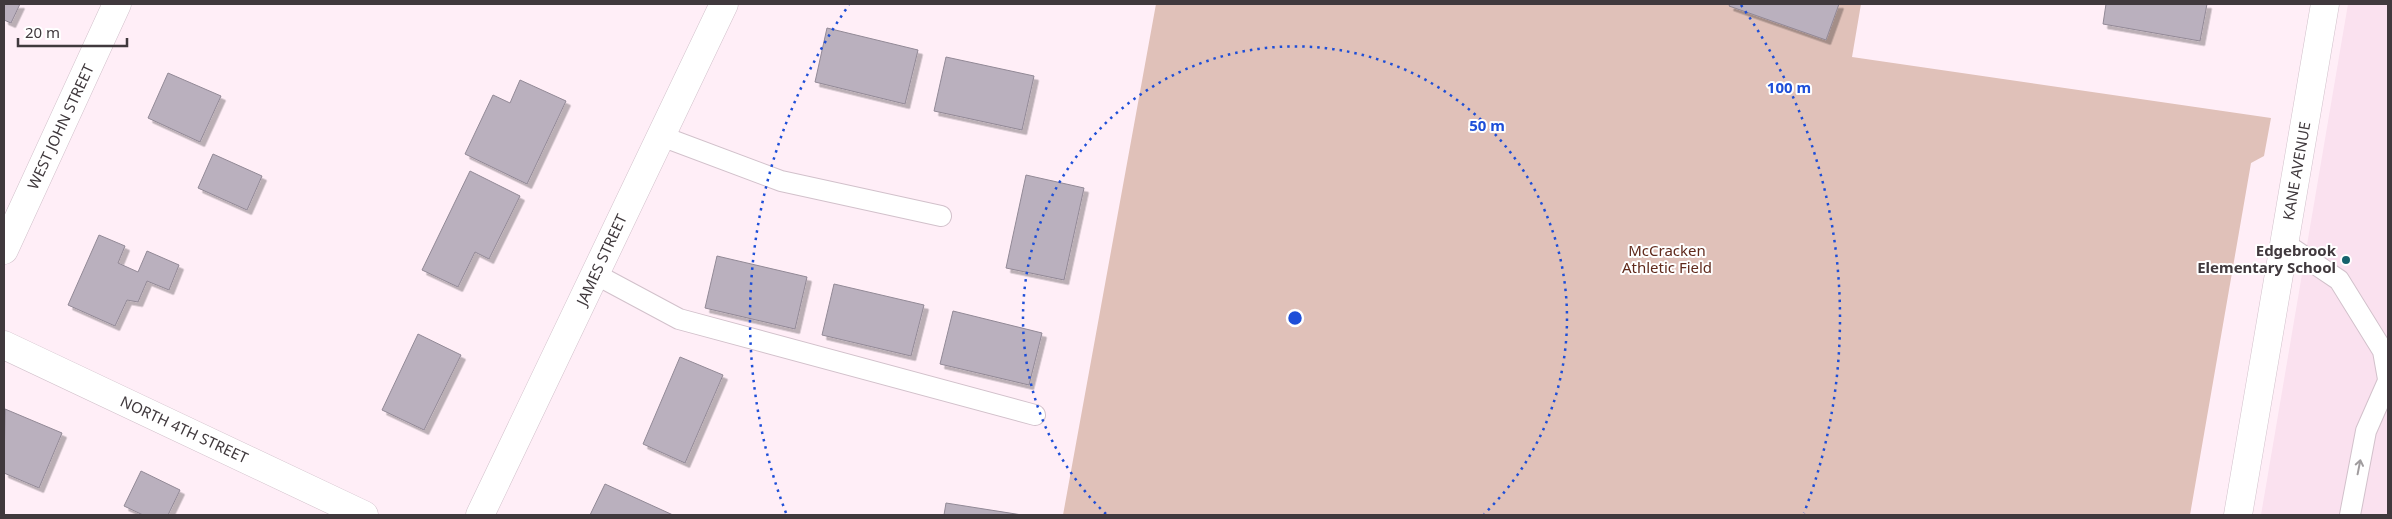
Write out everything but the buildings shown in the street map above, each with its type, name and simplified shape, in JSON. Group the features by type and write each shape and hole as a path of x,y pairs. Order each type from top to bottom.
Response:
{"street":[{"name":"WEST JOHN STREET","path":"4,250 117,4"},
{"name":"JAMES STREET","path":"480,515 724,4"},
{"name":"KANE AVENUE","path":"2238,515 2325,4"},
{"name":"NORTH 4TH STREET","path":"4,345 364,515"}],"lane":[{"path":"661,136 781,181 941,216"},
{"path":"2284,243 2339,280 2382,351 2388,380 2366,431 2350,515"},
{"path":"595,274 679,319 1035,415"}],"shaded area":[{"name":"Edgebrook Elementary School","path":"2348,4 2388,4 2388,515 2261,515"}],"green space":[{"name":"McCracken Athletic Field","path":"1156,4 1861,4 1852,57 2271,118 2264,156 2251,163 2190,515 1063,515"}],"place":[{"name":"Edgebrook Elementary School","path":"2346,260"}]}
